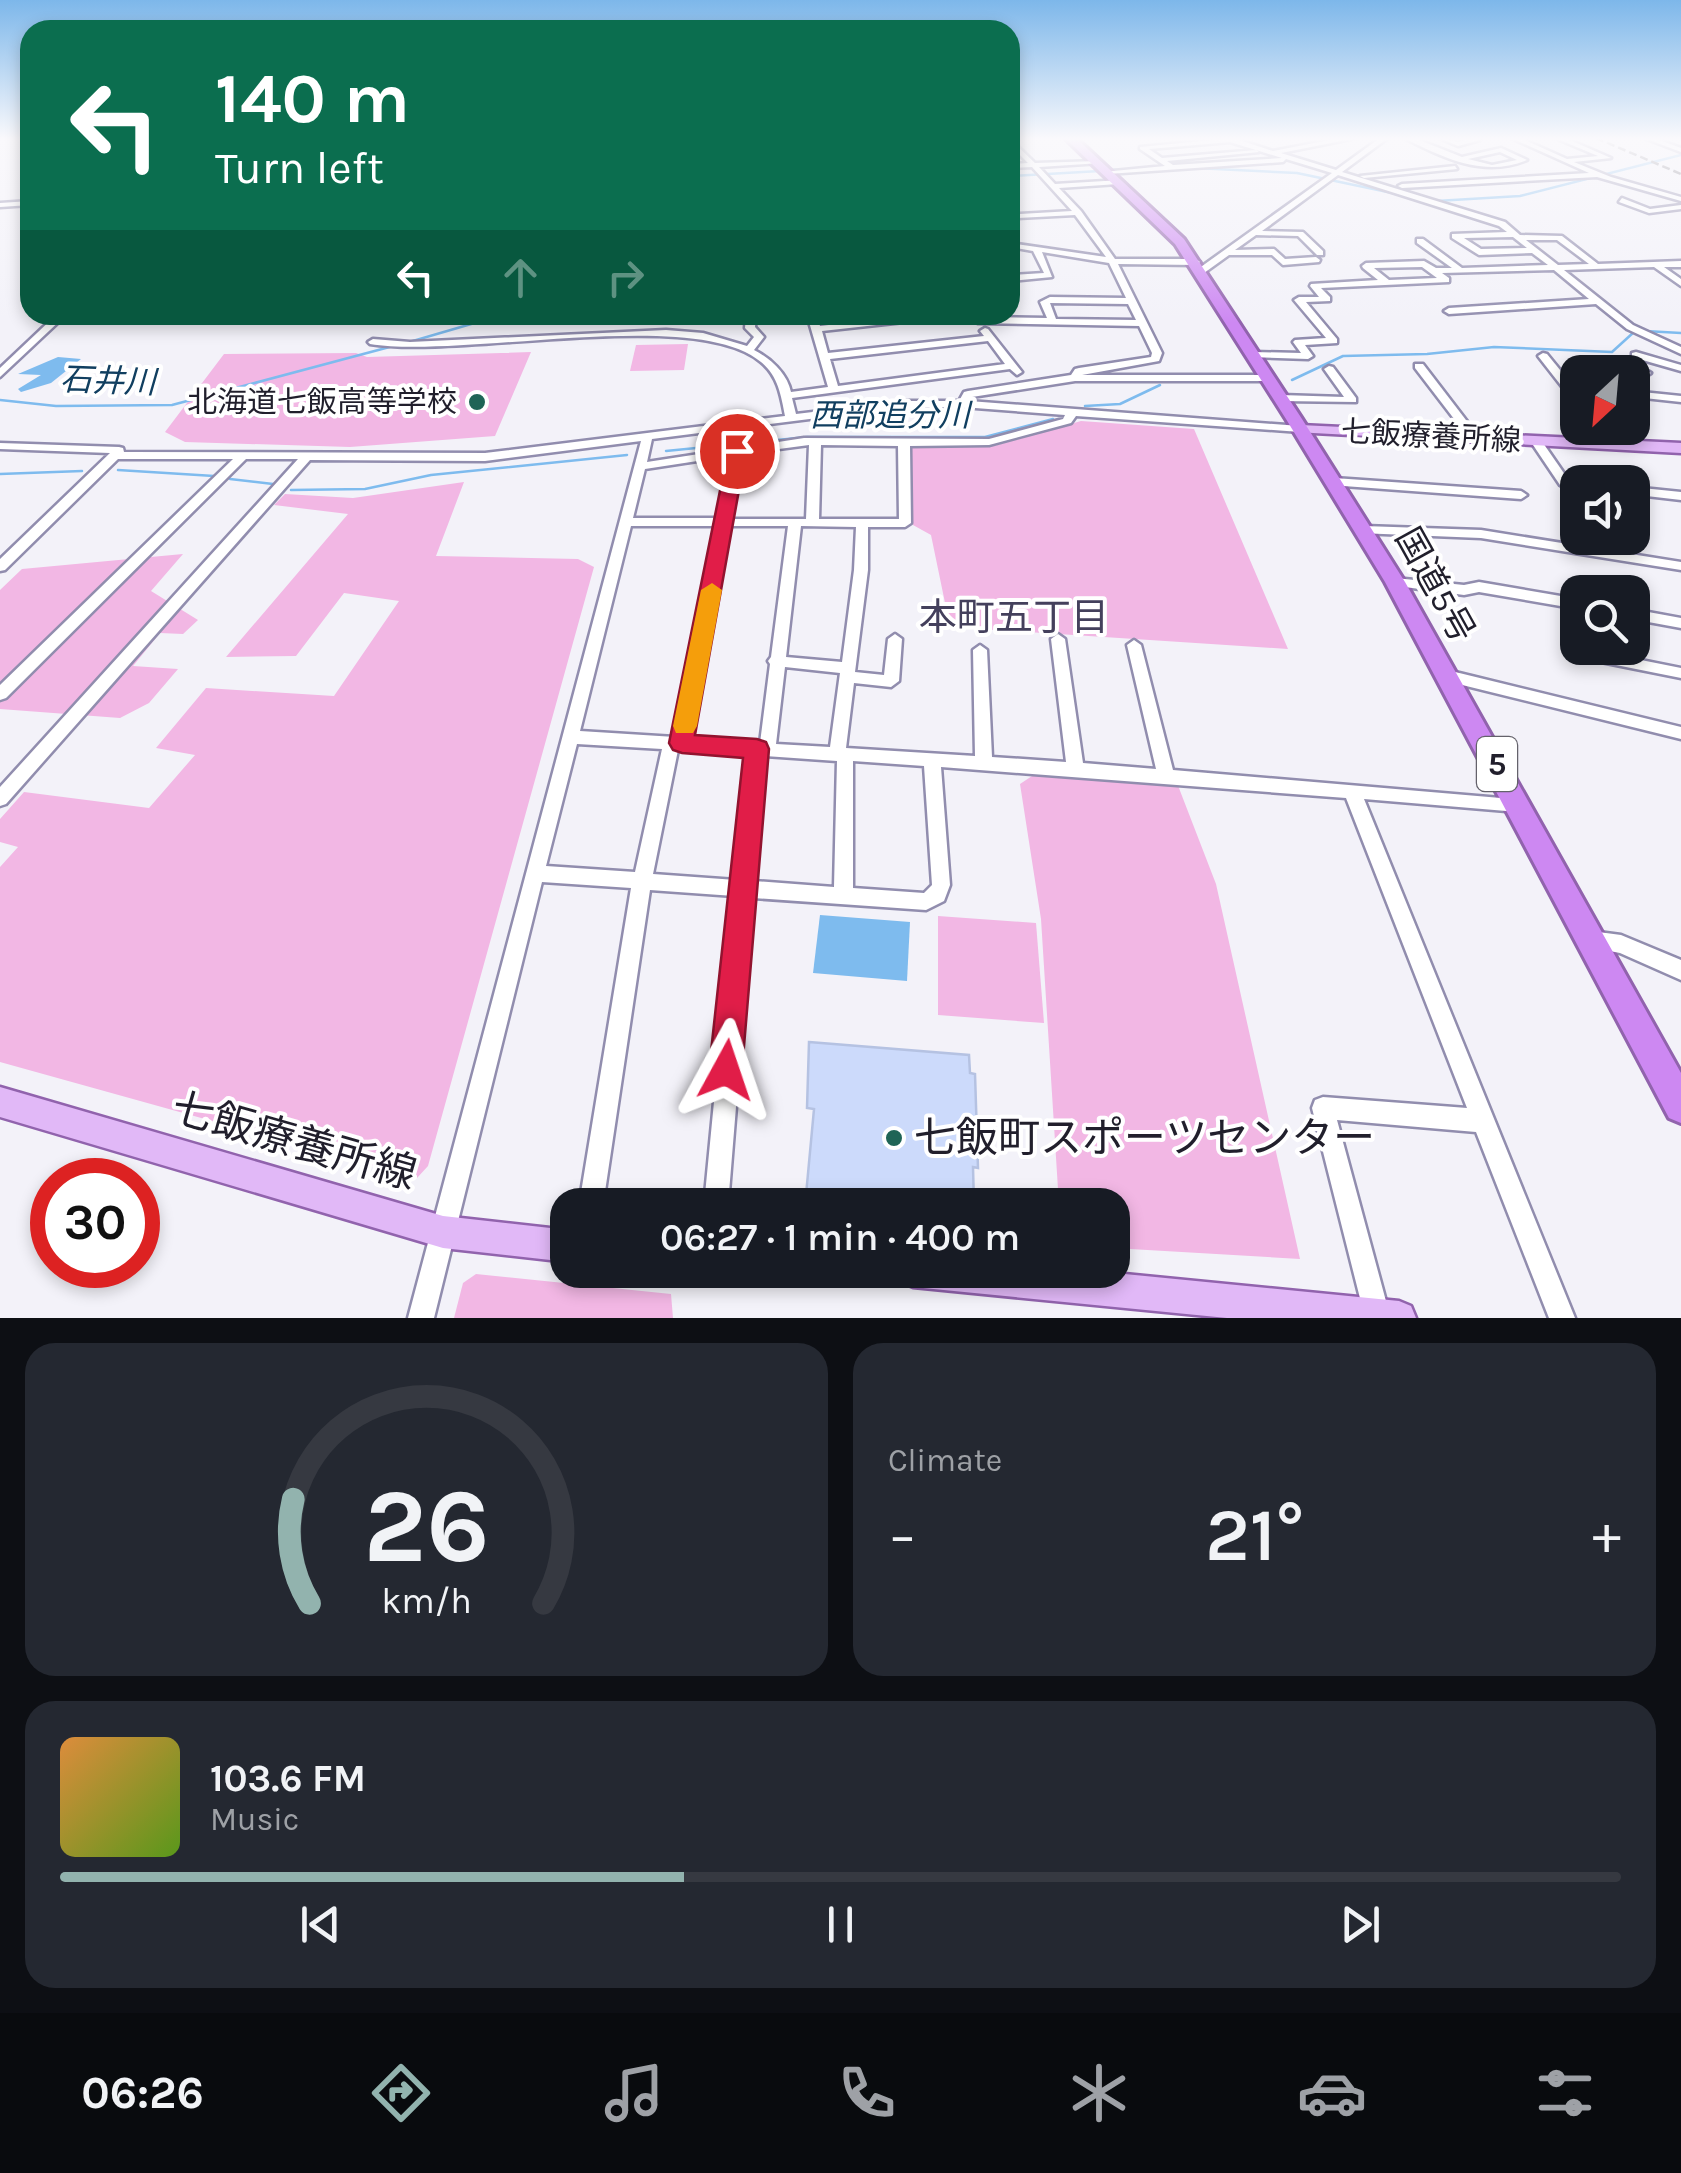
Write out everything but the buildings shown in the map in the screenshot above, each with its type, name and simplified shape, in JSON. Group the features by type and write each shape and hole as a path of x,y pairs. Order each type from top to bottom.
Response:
{"highway":[{"name":"国道5号","path":"1138,200 1166,226 1198,267 1364,530 1681,1106"}],"main road":[{"name":"七飯療養所線","path":"1300,429 1681,448"},
{"name":"七飯療養所線","path":"0,1102 442,1232 550,1244"},
{"path":"1094,1288 1388,1317"}],"street":[{"path":"1066,200 1112,261 1157,353 1155,359 1079,370 1074,378"},
{"path":"1020,247 1112,261 1198,267 1232,253 1304,200"},
{"path":"1430,200 1471,212 1519,236 1636,330 1681,351"},
{"path":"1622,200 1649,210 1681,207"},
{"path":"1020,216 1078,213"},
{"path":"1232,253 1274,252 1283,262 1318,257 1300,234 1258,233"},
{"path":"1535,250 1479,252 1455,236 1559,238 1594,264"},
{"path":"1420,242 1460,269"},
{"path":"1020,277 1049,275 1036,248"},
{"path":"1254,355 1308,356 1298,342 1334,341 1300,300 1327,299 1314,286 1387,283 1446,280 1424,264 1366,266 1387,283"},
{"path":"1655,264 1681,283"},
{"path":"1432,271 1681,264"},
{"path":"1053,323 1045,302 1050,300 1131,301"},
{"path":"1449,311 1598,301"},
{"path":"1020,321 1141,324"},
{"path":"0,374 51,325"},
{"path":"750,325 759,336 750,350"},
{"path":"815,325 834,389"},
{"path":"816,329 841,325"},
{"path":"981,325 1026,384"},
{"path":"374,342 410,345 652,332 702,336 750,350 782,376 791,395 792,418"},
{"path":"824,358 990,338"},
{"path":"1544,356 1560,377"},
{"path":"1650,359 1681,368"},
{"path":"791,395 1012,366"},
{"path":"1419,366 1475,439"},
{"path":"1281,398 1352,400 1329,369"},
{"path":"962,404 968,394 1074,378 1268,378"},
{"path":"1650,396 1681,399"},
{"path":"115,455 468,458 647,438 868,406 962,404 1300,429"},
{"path":"642,466 815,441 989,442 1067,421 1072,412"},
{"path":"421,1318 647,438"},
{"path":"812,524 815,441"},
{"path":"1537,442 1560,475"},
{"path":"628,522 905,523 904,443"},
{"path":"0,446 119,450 0,566"},
{"path":"595,1188 642,881 677,743 737,451"},
{"path":"0,694 241,458"},
{"path":"0,799 305,458"},
{"path":"1334,482 1521,495"},
{"path":"1650,493 1681,496"},
{"path":"717,1188 742,892 795,524"},
{"path":"843,896 841,755 861,570 862,524"},
{"path":"1364,530 1481,534 1681,566"},
{"path":"1395,582 1464,590 1479,586 1560,601"},
{"path":"1650,617 1681,623"},
{"path":"776,661 892,681 895,639"},
{"path":"1058,639 1074,769"},
{"path":"1134,645 1166,776"},
{"path":"980,650 984,762"},
{"path":"1641,665 1681,673"},
{"path":"1446,676 1681,732"},
{"path":"572,737 984,762 1518,805"},
{"path":"534,873 742,892 926,902 937,895 941,885 932,760"},
{"path":"1352,792 1562,1318"},
{"path":"1591,940 1620,944 1681,970"},
{"path":"1388,1317 1323,1108 1482,1122"}],"shaded area":[{"path":"688,344 684,370 630,371 636,345"},
{"path":"531,352 495,436 350,447 185,442 165,432 224,354 356,353 367,357"},
{"path":"1081,421 1194,429 1288,649 950,627 931,535 913,525 908,446 994,446"},
{"path":"464,482 436,556 578,559 594,567 428,1166 417,1178 0,1062 0,867 18,847 0,842 0,819 24,792 149,808 195,755 156,748 206,688 334,696 399,601 344,593 296,656 226,657 348,514 274,505 285,494 353,498"},
{"path":"183,554 151,591 198,620 183,634 160,633 133,666 178,669 149,703 120,718 0,709 0,590 22,569"},
{"path":"1038,772 1177,783 1216,884 1300,1259 1130,1249 1130,1188 1058,1188 1041,919 1020,784"},
{"path":"938,916 1036,923 1044,1023 938,1015"},
{"path":"476,1274 550,1282 550,1288 612,1288 671,1294 673,1318 454,1318 463,1283"}],"water":[{"path":"58,357 81,359 51,383 21,392 18,389 41,375 18,374"},
{"path":"820,915 910,922 907,981 813,973"}],"waterway":[{"name":"石井川","path":"1436,201 1461,200"},
{"name":"石井川","path":"406,343 468,325"},
{"name":"西部追分川","path":"1645,331 1681,333"},
{"name":"西部追分川","path":"1292,380 1343,356 1427,354 1494,347 1612,352 1634,332"},
{"name":"石井川","path":"0,400 56,406 172,405 397,345"},
{"name":"西部追分川","path":"1085,406 1120,404 1160,385"},
{"name":"西部追分川","path":"666,451 807,437 985,437 1053,419"},
{"name":"西部追分川","path":"291,490 365,489 431,475 627,455"},
{"name":"西部追分川","path":"118,470 214,476"},
{"name":"西部追分川","path":"0,474 82,471"},
{"name":"西部追分川","path":"230,479 273,484"}],"slow traffic":[{"path":"685,726 712,590"}],"place":[{"name":"北海道七飯高等学校","path":"477,402"},
{"name":"七飯町スポーツセンター","path":"894,1138"}],"district":[{"name":"本町五丁目","path":"1014,617"}],"route":[{"path":"726,1070 757,749 682,743 737,451"}]}
